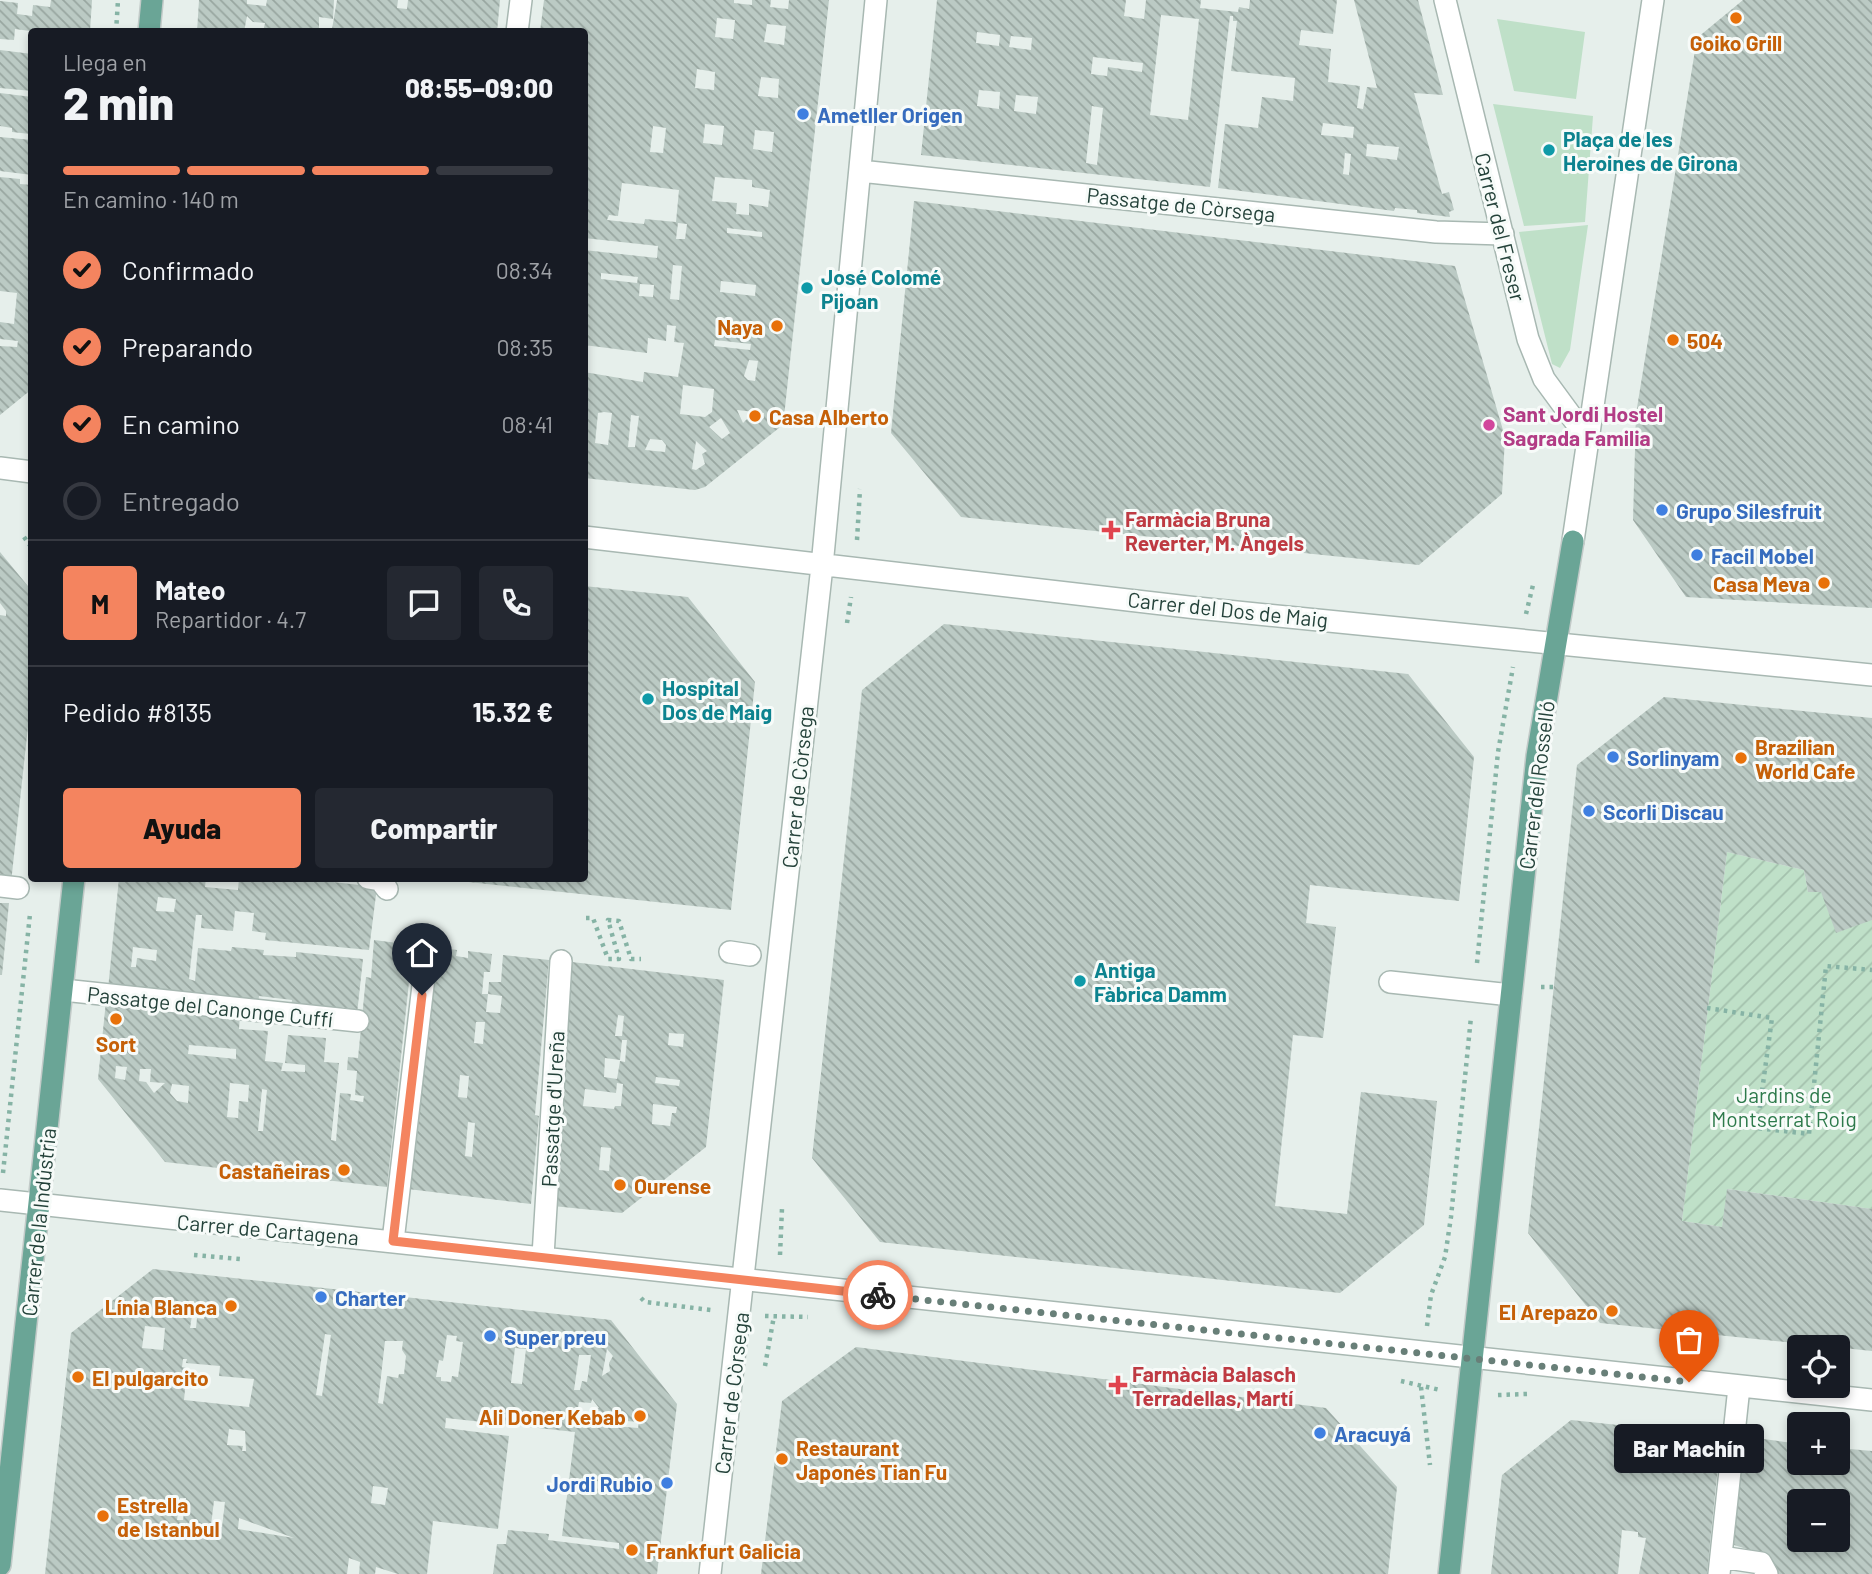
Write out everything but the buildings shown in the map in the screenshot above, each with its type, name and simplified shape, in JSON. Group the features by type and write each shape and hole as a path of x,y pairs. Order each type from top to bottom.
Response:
{"main road":[{"path":"149,28 152,0"},
{"name":"Carrer del Rosselló","path":"1449,1574 1537,756 1573,541"},
{"name":"Carrer de la Indústria","path":"0,1565 74,882"}],"street":[{"path":"518,28 521,0"},
{"name":"Carrer de Còrsega","path":"710,1574 822,566 876,0"},
{"name":"Carrer del Freser","path":"1445,0 1528,339 1559,401 1588,439"},
{"name":"Carrer del Rosselló","path":"1573,541 1653,0"},
{"name":"Passatge de Còrsega","path":"860,171 1436,232 1503,234"},
{"path":"0,468 28,472"},
{"name":"Carrer del Dos de Maig","path":"588,537 822,566 1555,645 1872,675"},
{"path":"382,882 387,889"},
{"path":"393,1241 428,943"},
{"name":"Passatge d'Ureña","path":"543,1256 561,961"},
{"path":"1390,982 1511,995"},
{"name":"Passatge del Canonge Cuffí","path":"63,990 358,1021"},
{"name":"Carrer de Cartagena","path":"0,1200 1872,1400"},
{"path":"1739,1387 1720,1565 1761,1563 1767,1574"}],"path":[{"path":"116,28 118,0"},
{"path":"24,537 28,542"},
{"name":"Carrer de la Indústria","path":"7,1136 16,892"},
{"path":"586,918 593,918 608,959 619,959 608,920 619,921 631,959 641,959"},
{"path":"1707,1008 1772,1018 1757,1128 1809,1134 1826,966 1872,970"},
{"path":"1540,987 1554,987"},
{"path":"194,1255 240,1259"}],"green space":[{"path":"1497,19 1585,32 1576,99 1514,91"},
{"path":"1493,104 1593,116 1585,222 1524,226"},
{"path":"1588,225 1570,350 1560,368 1552,364 1519,232"},
{"name":"Jardins de Montserrat Roig","path":"1727,852 1804,870 1808,892 1821,892 1872,920 1872,1209 1728,1189 1722,1227 1682,1221"}],"way so far":[{"path":"878,1295 1689,1382"}],"place":[{"name":"Goiko Grill","path":"1736,18"},
{"name":"Ametller Origen","path":"803,114"},
{"name":"Plaça de les Heroines de Girona","path":"1549,150"},
{"name":"José Colomé Pijoan","path":"807,288"},
{"name":"Naya","path":"777,326"},
{"name":"504","path":"1673,340"},
{"name":"Casa Alberto","path":"755,416"},
{"name":"Sant Jordi Hostel Sagrada Familia","path":"1489,425"},
{"name":"Grupo Silesfruit","path":"1662,510"},
{"name":"Farmàcia Bruna Reverter, M. Àngels","path":"1111,530"},
{"name":"Facil Mobel","path":"1697,555"},
{"name":"Casa Meva","path":"1824,583"},
{"name":"Hospital Dos de Maig","path":"648,699"},
{"name":"Sorlinyam","path":"1613,757"},
{"name":"Brazilian World Cafe","path":"1741,758"},
{"name":"Scorli Discau","path":"1589,811"},
{"name":"Antiga Fàbrica Damm","path":"1080,981"},
{"name":"Sort","path":"116,1019"},
{"name":"Castañeiras","path":"344,1170"},
{"name":"Ourense","path":"620,1185"},
{"name":"Charter","path":"321,1297"},
{"name":"Línia Blanca","path":"231,1306"},
{"name":"El Arepazo","path":"1612,1311"},
{"name":"Super preu","path":"490,1336"},
{"name":"El pulgarcito","path":"78,1377"},
{"name":"Bar Machín","path":"1689,1382"},
{"name":"Farmàcia Balasch Terradellas, Martí","path":"1118,1385"},
{"name":"Ali Doner Kebab","path":"640,1416"},
{"name":"Aracuyá","path":"1320,1433"},
{"name":"Restaurant Japonés Tian Fu","path":"782,1459"},
{"name":"Jordi Rubio","path":"667,1483"},
{"name":"Estrella de Istanbul","path":"103,1516"},
{"name":"Frankfurt Galicia","path":"632,1550"}],"route":[{"path":"422,995 393,1241 878,1295"}]}
